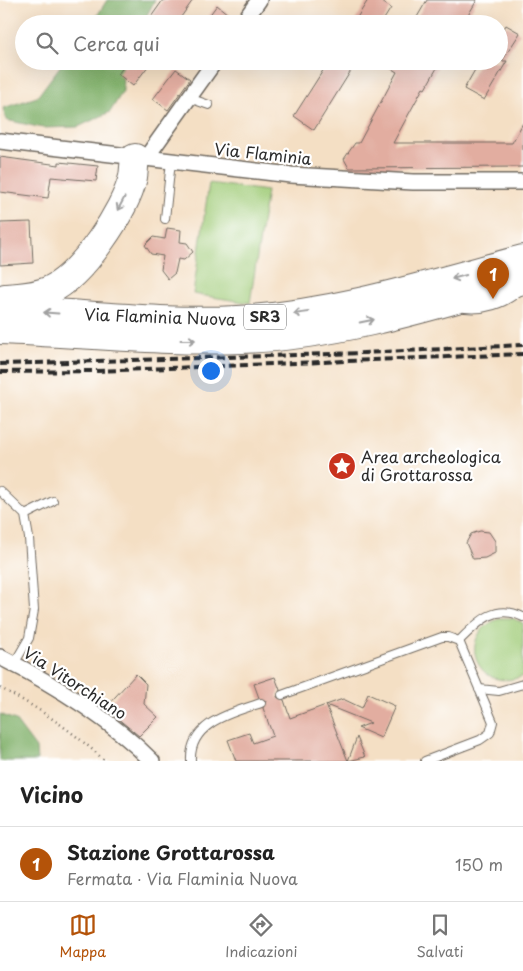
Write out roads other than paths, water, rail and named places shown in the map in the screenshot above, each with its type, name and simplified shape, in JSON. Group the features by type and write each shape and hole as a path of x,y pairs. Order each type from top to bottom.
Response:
{"highway":[{"path":"0,298 35,295 52,289 68,278 104,236 118,212 140,158"},
{"name":"Via Flaminia Nuova","path":"0,310 183,320 258,318 365,301 523,259"},
{"name":"Via Flaminia Nuova","path":"0,330 161,340 243,340 359,323 446,302 523,280"},
{"path":"0,347 161,340"}],"street":[{"path":"248,15 258,0"},
{"path":"140,158 189,98 209,70"},
{"name":"Via Flaminia","path":"0,141 291,175 384,181 523,182"},
{"name":"Via Vitorchiano","path":"0,657 98,716 152,761"}],"lane":[{"path":"189,98 209,105"},
{"path":"164,219 171,162"},
{"path":"446,302 477,309 508,301 523,286"},
{"path":"0,491 24,515 29,538 34,610 29,638 14,664"},
{"path":"24,515 53,501"},
{"path":"459,641 487,616 499,611 514,612 523,617"},
{"path":"282,695 442,637 459,641 492,722 490,733 480,740 425,761"},
{"path":"479,689 499,692 523,684"},
{"path":"191,761 193,744 209,724 225,715 261,703"}],"railway":[{"path":"0,364 364,353 523,345"},
{"path":"0,372 95,371 523,354"}],"place":[{"name":"Stazione Grottarossa","path":"493,299"},
{"name":"Area archeologica di Grottarossa","path":"342,466"}]}
